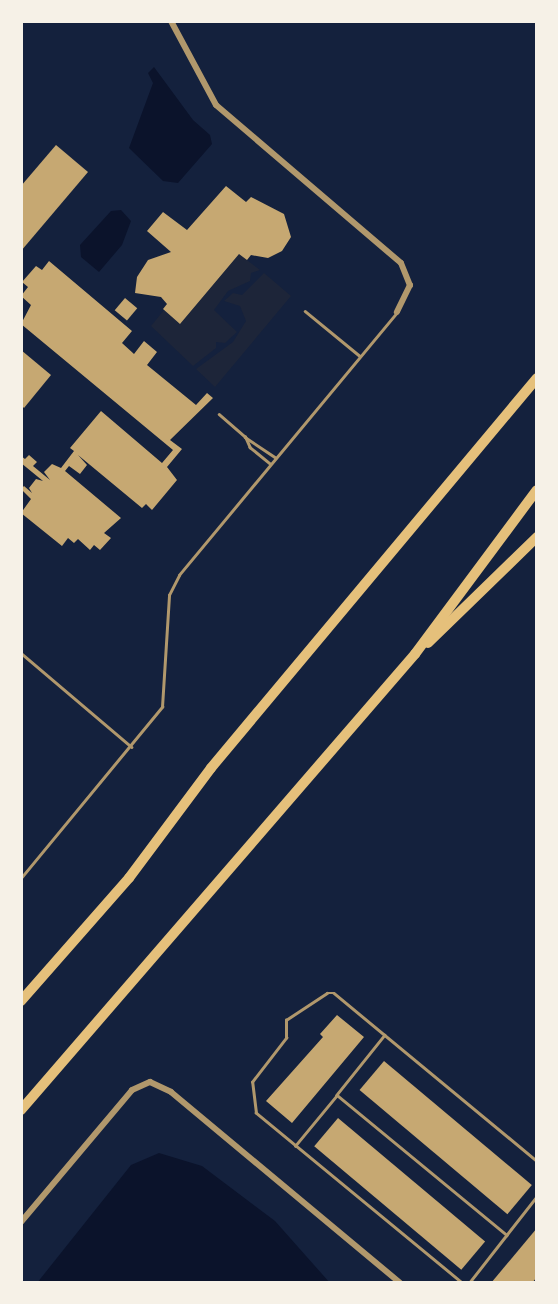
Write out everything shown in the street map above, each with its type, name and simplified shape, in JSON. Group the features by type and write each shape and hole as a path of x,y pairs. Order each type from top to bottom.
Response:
{"highway":[{"path":"21,1001 129,878 211,768 537,378"},
{"path":"21,1110 415,654 537,490"},
{"path":"415,654 537,537"}],"street":[{"path":"171,21 216,105 401,262 410,285 397,312"},
{"path":"21,1222 132,1090 150,1082 171,1093 400,1283"}],"lane":[{"path":"305,311 360,356"},
{"path":"21,878 132,747 162,707 169,594 179,575 397,312"},
{"path":"219,414 245,438 275,458"},
{"path":"245,438 250,448 270,464"},
{"path":"21,653 132,747"},
{"path":"462,1283 256,1113 250,1092 256,1073 286,1038 286,1020 327,993 334,993 537,1161"},
{"path":"295,1146 385,1035"},
{"path":"337,1095 507,1234"},
{"path":"469,1283 537,1196"}],"shaded area":[{"path":"154,67 193,120 210,135 212,144 178,183 163,181 129,148 153,83 148,73"},
{"path":"121,210 131,221 122,245 99,272 81,257 80,245 111,211"},
{"path":"239,254 260,270 251,273 250,281 228,291 214,310 237,332 225,343 216,342 216,348 193,366 151,326 164,310 180,324"},
{"path":"264,273 291,296 215,387 196,369 233,342 246,321 240,306 224,301 233,293 242,295"},
{"path":"159,1153 202,1166 275,1221 330,1283 37,1283 131,1165"}],"building":[{"path":"56,145 88,172 21,251 21,186"},
{"path":"226,186 246,202 251,197 284,214 291,237 282,251 268,258 251,255 247,260 239,254 180,324 163,309 167,304 161,297 135,293 137,277 148,260 171,252 147,231 163,212 187,230"},
{"path":"49,261 132,331 122,343 134,354 144,341 157,352 147,365 196,405 207,393 213,398 170,440 182,449 167,467 177,480 152,510 146,504 142,508 78,455 87,465 80,474 69,466 65,471 121,518 104,533 111,538 100,550 94,545 90,550 78,539 74,543 68,538 62,546 21,513 31,499 21,489 24,486 32,493 29,488 36,479 43,481 21,463 21,456 25,459 29,455 37,462 33,466 50,480 44,472 52,464 61,468 74,451 70,448 101,411 162,463 173,450 21,324 31,305 21,296 28,287 22,282 36,266 42,270"},
{"path":"125,298 137,308 127,321 115,310"},
{"path":"21,350 51,375 24,408 21,405"},
{"path":"337,1015 364,1037 292,1123 266,1101 323,1037 320,1034"},
{"path":"384,1061 532,1185 507,1214 360,1090"},
{"path":"338,1118 485,1241 461,1270 314,1146"},
{"path":"537,1228 537,1277 532,1283 491,1283"}]}
